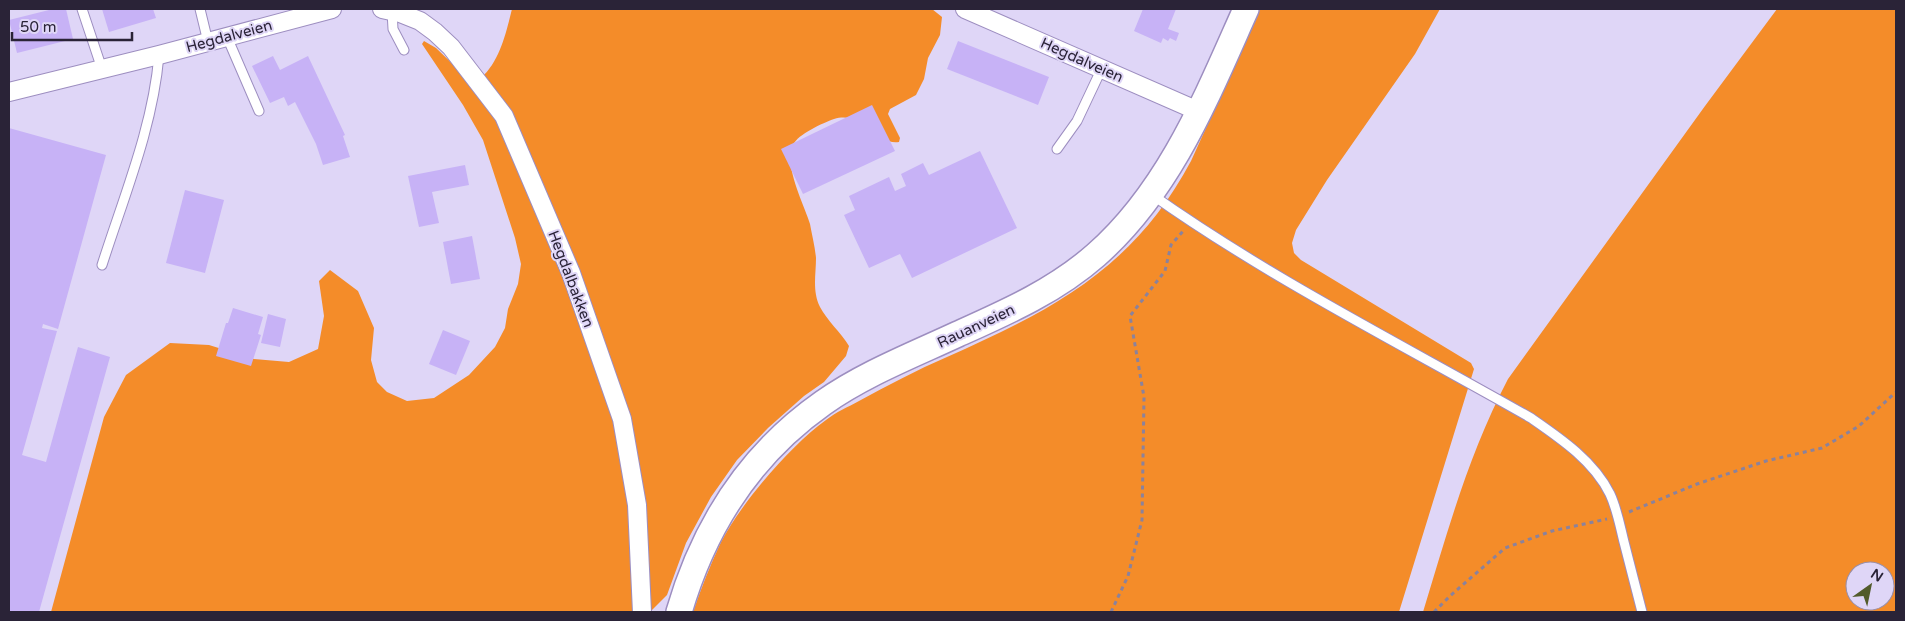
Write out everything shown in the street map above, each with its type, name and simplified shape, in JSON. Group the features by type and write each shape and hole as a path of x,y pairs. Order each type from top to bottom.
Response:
{"main road":[{"name":"Rauanveien","path":"679,612 688,579 713,525 745,476 785,434 823,403 873,374 1029,301 1054,286 1096,255 1114,238 1151,194 1177,154 1246,9"}],"street":[{"name":"Hegdalveien","path":"9,92 332,9"},
{"name":"Hegdalveien","path":"965,9 1198,110"},
{"name":"Hegdalbakken","path":"387,10 420,21 435,32 451,47 504,116 571,273 622,419 638,505 642,612"}],"lane":[{"path":"82,9 102,69"},
{"path":"200,9 208,42"},
{"path":"387,10 393,29 404,50"},
{"path":"227,37 260,111"},
{"path":"102,265 148,123 156,85 159,55"},
{"path":"1057,149 1078,122 1102,68"},
{"path":"1151,194 1191,222 1319,299 1523,414 1579,455 1598,476 1610,494 1642,612"}],"path":[{"path":"1111,612 1128,576 1142,520 1144,397 1130,316 1165,271 1171,245 1191,222"},
{"path":"1434,612 1505,548 1552,531 1617,517 1697,484 1766,461 1822,448 1859,426 1896,392"}],"shaded area":[{"path":"512,9 932,9 942,17 940,35 928,58 924,79 916,95 890,109 888,114 900,138 899,142 891,142 884,139 862,123 854,119 845,118 834,119 811,129 793,145 791,153 792,174 810,224 816,258 815,289 818,301 826,316 849,346 846,356 824,382 804,396 768,428 737,460 711,497 686,543 667,595 650,612 51,612 104,417 126,375 170,343 209,345 254,359 289,362 318,349 324,316 319,281 330,270 358,291 374,328 371,360 377,382 387,392 407,401 434,398 469,375 495,347 505,328 508,309 518,284 521,264 515,238 483,140 463,105 422,44 424,41 436,48 464,75 481,78 498,55"},
{"path":"1260,9 1440,9 1415,54 1327,180 1296,230 1292,243 1294,253 1301,260 1471,363 1474,369 1399,612 693,612 713,559 730,526 782,459 812,431 834,414 881,389 1022,322 1056,303 1087,282 1117,258 1144,230 1168,198 1191,161"},
{"path":"1777,9 1896,9 1896,612 1423,612 1470,464 1508,379"}],"building":[{"path":"53,9 66,9 73,39 17,53 9,20"},
{"path":"102,9 153,9 156,18 109,32"},
{"path":"1143,9 1176,9 1168,29 1179,33 1176,41 1170,38 1168,41 1163,38 1161,43 1134,31"},
{"path":"958,41 1049,77 1038,105 947,69"},
{"path":"273,56 280,70 308,56 345,135 343,136 350,157 323,165 316,144 295,102 288,106 284,97 270,103 252,66"},
{"path":"872,105 895,151 803,194 781,149"},
{"path":"9,128 106,155 58,329 43,324 42,328 57,331 22,455 46,462 78,347 110,357 39,612 9,612"},
{"path":"980,151 1017,228 912,278 900,254 869,268 844,215 855,210 849,196 889,177 895,191 906,186 901,174 923,163 929,175"},
{"path":"465,165 469,185 432,192 439,223 419,227 408,176"},
{"path":"185,190 224,200 205,273 166,263"},
{"path":"472,236 480,279 451,284 443,242"},
{"path":"233,308 263,317 258,334 261,335 251,366 216,356 226,323 228,323"},
{"path":"268,314 286,319 280,347 261,343"},
{"path":"443,330 470,341 456,375 429,364"}]}
